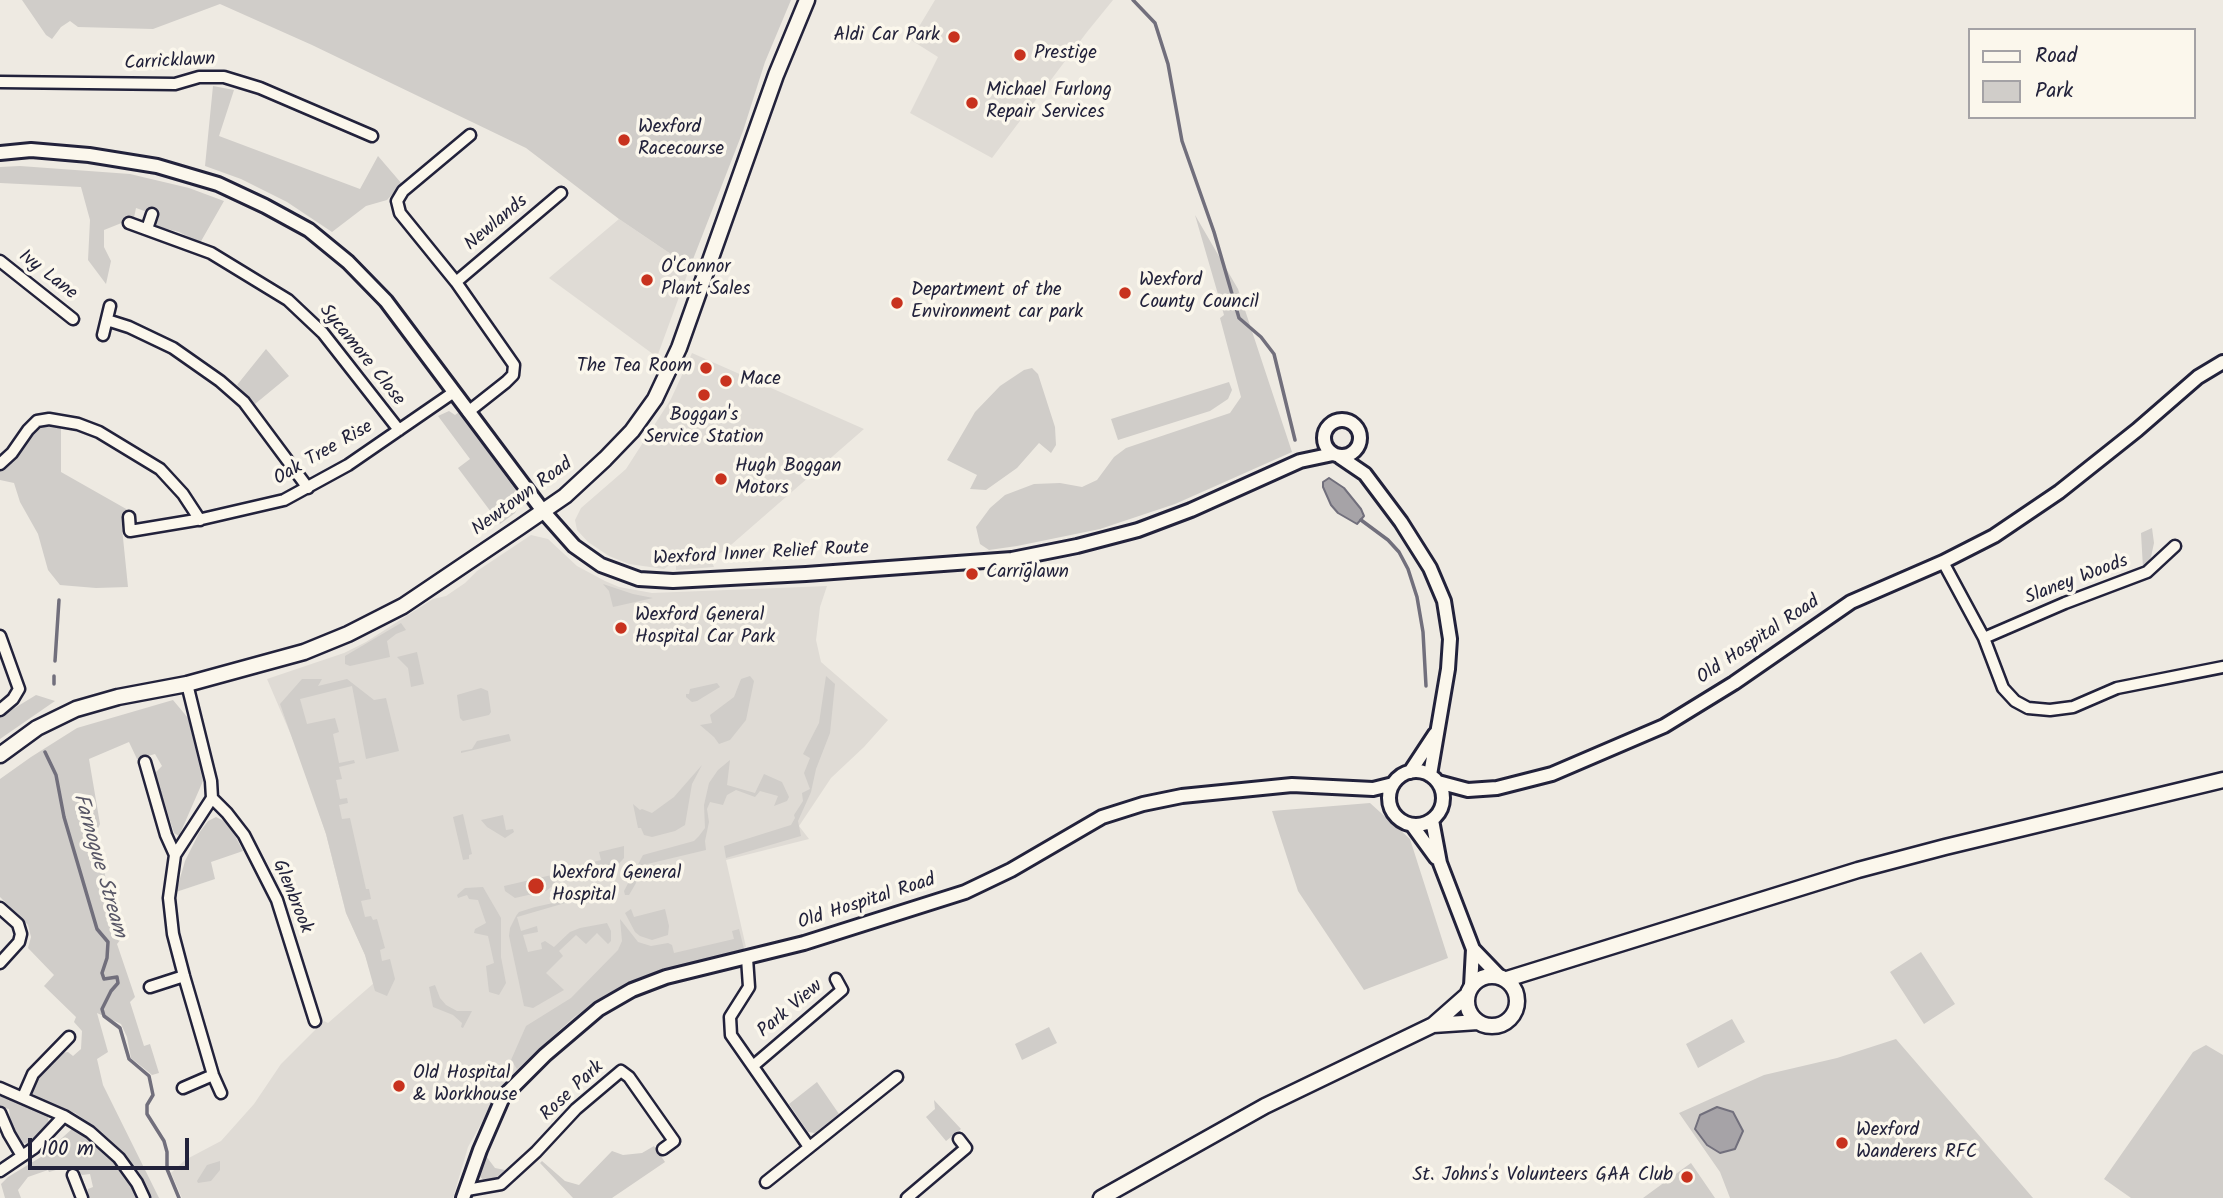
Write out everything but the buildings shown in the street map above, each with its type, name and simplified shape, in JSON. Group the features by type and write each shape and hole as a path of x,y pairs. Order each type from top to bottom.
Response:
{"main road":[{"name":"Newtown Road","path":"0,755 37,728 76,709 187,684 304,652 348,634 403,606 543,511 565,496 605,459 632,431 655,399 679,348 776,75 807,0"},
{"path":"1101,1198 1265,1106 1433,1025 1479,979 1488,975 1503,977 1543,970 1871,867 2223,780"},
{"path":"1518,996 1543,970"},
{"path":"1469,990 1467,1005 1471,1014 1478,1022 1497,1026 1514,1015 1518,1006 1514,987 1503,977"},
{"path":"1433,1025 1478,1022"}],"street":[{"name":"Carricklawn","path":"0,82 175,84 199,78 224,77 260,88 372,136"},
{"path":"468,412 513,375 514,365 456,282 400,213 397,201 403,191 470,135"},
{"name":"Wexford Inner Relief Route","path":"0,153 31,150 125,159 157,166 218,184 309,230 348,262 386,301 543,511 574,546 619,573 639,579 673,581 806,574 1012,558 1077,546 1161,522 1300,461 1337,456"},
{"name":"Newlands","path":"456,282 561,193"},
{"path":"147,229 152,214"},
{"name":"Sycamore Close","path":"129,223 211,253 288,300 323,332 399,430"},
{"name":"Ivy Lane","path":"0,261 73,319"},
{"path":"103,335 110,306"},
{"path":"107,320 172,347 220,381 244,402 308,488"},
{"name":"Old Hospital Road","path":"1443,802 1468,790 1497,788 1552,774 1664,726 1734,683 1851,602 1943,562 1994,536 2059,492 2198,377 2223,362"},
{"name":"Oak Tree Rise","path":"128,517 130,531 200,520 279,501 308,488 454,392"},
{"path":"0,464 37,421 49,419 78,424 99,432 160,469 183,494 200,520"},
{"path":"1365,474 1359,447 1360,433 1351,422 1337,420 1331,424 1324,436 1328,450 1365,474 1401,522 1430,568 1444,601 1450,639 1448,669 1436,732 1434,778 1442,792 1443,802 1432,820 1422,824 1412,825 1394,814 1389,794 1400,776 1420,771 1434,778"},
{"name":"Wexford Inner Relief Route","path":"1300,461 1324,436"},
{"path":"1337,456 1354,453 1359,447"},
{"name":"Slaney Woods","path":"1984,638 2147,572 2175,546"},
{"path":"1943,562 1984,638 2004,688 2015,701 2028,708 2073,707 2117,688 2223,667"},
{"path":"0,636 19,689 13,699 0,710"},
{"path":"187,684 211,780 212,798 175,855 169,898 170,916 184,976 213,1076 221,1093"},
{"path":"1410,772 1436,732"},
{"path":"145,762 166,835 175,855"},
{"name":"Old Hospital Road","path":"1434,778 1468,790"},
{"name":"Old Hospital Road","path":"465,1194 503,1097 545,1055 599,1009 632,990 666,977 804,943 965,892 1011,870 1102,817 1143,803 1182,796 1292,785 1373,789 1393,784"},
{"path":"1373,789 1390,804"},
{"name":"Glenbrook","path":"212,798 228,813 244,835 277,900 315,1021"},
{"path":"1432,820 1440,863 1473,949 1503,977"},
{"path":"1412,825 1440,863"},
{"path":"0,908 18,924 21,934 19,943 0,963"},
{"path":"1469,990 1473,949"},
{"name":"Park View","path":"747,958 749,987 730,1017 731,1035 809,1147"},
{"path":"150,987 184,976"},
{"name":"Park View","path":"753,1066 842,990 836,979"},
{"path":"23,1097 33,1074 69,1037"},
{"name":"Rose Park","path":"465,1194 501,1184 536,1152 576,1109 621,1071 629,1077 674,1141 663,1149"},
{"path":"183,1088 213,1076"},
{"path":"766,1182 897,1077"},
{"path":"0,1088 64,1116 90,1132 119,1158 144,1198"},
{"path":"0,1113 22,1156"},
{"path":"0,1171 34,1148 64,1116"},
{"path":"906,1198 966,1148 959,1139"},
{"path":"74,1175 82,1198"}],"shaded area":[{"path":"935,0 1113,0 992,158 910,113 938,57 911,40"},
{"path":"619,219 690,267 657,357 549,278"},
{"path":"692,353 864,429 724,551 710,558 714,567 676,570 676,565 671,564 664,569 629,564 609,556 588,542 577,530 575,520 581,508 626,469 671,399"},
{"path":"1329,478 1344,488 1361,509 1364,516 1357,524 1338,513 1331,505 1323,487 1323,482"},
{"name":"Wexford General Hospital","path":"531,535 548,539 577,566 605,581 619,587 652,593 827,586 820,607 816,640 821,662 888,720 831,778 799,826 809,839 726,860 746,947 640,977 607,994 551,1036 553,1038 505,1081 468,1147 453,1198 182,1198 171,1173 185,1160 221,1141 254,1104 281,1064 324,1021 328,1023 374,983 346,913 326,834 300,756 267,679 344,653 366,642 433,599 446,596 477,571"},
{"path":"1717,1107 1733,1112 1743,1131 1735,1149 1720,1153 1707,1145 1695,1129 1700,1115"}],"green space":[{"name":"Wexford Racecourse","path":"22,0 791,0 765,62 743,131 690,267 619,219 526,148 220,4 153,29 78,27 70,21 61,27 52,39 46,35"},
{"path":"213,86 234,90 219,136 360,189 378,156 402,184 387,200 366,206 332,232 287,202 241,179 205,166"},
{"path":"0,167 130,174 189,188 224,201 200,243 179,232 156,226 156,215 136,208 134,218 104,230 104,247 111,261 106,284 88,260 90,220 81,187 0,183"},
{"path":"1195,215 1238,289 1292,452 1175,504 1100,529 989,550 980,544 976,527 990,508 1005,495 1034,484 1060,483 1082,487 1097,480 1114,457 1126,448 1230,413 1241,397 1220,318 1224,315"},
{"path":"266,349 289,376 255,404 237,385"},
{"path":"1032,368 1038,374 1055,427 1056,445 1051,453 1039,443 1017,468 986,490 970,489 977,475 947,460 975,412 1000,386 1024,370"},
{"path":"1229,382 1232,390 1228,399 1210,411 1118,440 1111,419"},
{"path":"449,411 455,415 459,412 522,499 515,513 500,524 458,468 470,459 438,416"},
{"path":"47,426 61,428 61,472 128,510 122,528 128,587 60,585 48,570 38,534 20,502 14,483 0,480 0,470 12,462 35,430"},
{"path":"2152,528 2154,543 2151,557 2143,568 2141,533"},
{"path":"603,584 653,598 613,607 609,591"},
{"path":"401,623 406,630 387,641 390,657 350,666 345,664 345,656"},
{"path":"417,652 424,684 411,687 408,668 397,657"},
{"path":"750,676 754,681 746,720 730,740 719,744 700,725 712,723 710,715 734,697 741,679"},
{"path":"826,676 835,684 830,733 816,769 811,792 798,821 801,836 726,858 724,846 791,825 795,818 794,815 803,801 802,793 810,789 804,773 810,758 803,754 819,723"},
{"path":"302,679 322,679 318,686 347,679 374,700 386,698 399,751 366,759 352,686 300,699 307,724 335,718 339,732 333,734 339,763 354,760 355,763 339,767 342,779 336,780 340,799 347,798 348,803 339,805 342,819 350,818 366,889 369,889 371,899 361,901 365,917 377,919 385,948 380,950 382,961 390,959 395,979 387,996 375,991 365,955 346,913 326,834 280,704"},
{"path":"717,683 720,687 697,701 692,702 686,697 690,689"},
{"path":"481,688 488,691 491,712 489,715 463,721 460,718 457,695"},
{"path":"36,695 55,701 0,739 0,717"},
{"path":"173,700 188,718 203,781 179,836 174,833 155,773 162,766 155,754 137,759 129,742 89,759 100,824 95,835 121,939 117,944 135,997 130,1002 144,1046 150,1044 159,1073 152,1075 131,1058 121,1024 97,1013 108,1052 97,1059 103,1085 159,1198 151,1198 144,1183 121,1151 96,1128 75,1113 40,1100 32,1093 43,1069 61,1053 68,1052 73,1056 81,1049 82,1031 74,1022 76,1017 44,986 54,975 28,948 31,937 28,925 0,897 0,779 77,728"},
{"path":"509,734 511,741 461,753 472,749 477,741"},
{"path":"730,760 727,785 755,793 764,774 782,782 789,797 787,801 774,806 778,796 760,791 755,797 736,790 727,795 723,805 710,802 707,809 709,822 706,850 639,866 634,874 636,883 629,895 625,895 624,891 643,855 694,841 699,836 705,828 704,805 709,783 718,770"},
{"path":"702,765 692,784 685,825 675,831 652,837 644,835 641,828 638,828 633,804 640,810 652,813 674,797"},
{"path":"1370,803 1410,839 1448,958 1364,990 1298,891 1272,811"},
{"path":"463,814 472,854 469,859 463,860 453,817"},
{"path":"503,815 506,830 513,829 514,832 505,838 481,820"},
{"path":"216,817 232,830 243,851 211,862 215,879 176,892 185,861 199,833 208,821"},
{"path":"624,846 624,858 612,871 580,880 572,881 567,877 570,868 601,860 599,852"},
{"path":"556,874 555,884 546,891 515,898 505,891 504,886"},
{"path":"483,887 501,918 501,957 506,983 499,995 489,992 486,966 494,963 488,936 474,933 475,929 486,923 478,900 469,899 467,895 458,898 457,895 465,888"},
{"path":"603,892 517,917 521,931 537,926 538,932 523,935 528,952 542,949 541,943 545,941 554,947 570,932 580,928 607,923 611,931 611,941 608,944 597,933 586,944 576,935 559,951 563,956 546,973 564,990 533,1008 524,1006 509,936 516,916 519,912 535,907"},
{"path":"631,909 634,917 665,909 668,935 652,940 640,936 625,913"},
{"path":"620,919 638,942 651,946 668,943 672,945 674,953 734,939 732,931 739,929 744,949 640,977 607,994 574,1017 517,1069 511,1060 526,1026 571,998 618,950 622,941"},
{"path":"1921,952 1955,1004 1924,1024 1890,972"},
{"path":"435,985 446,1005 457,1011 472,1011 463,1028 462,1023 453,1015 433,1007 429,987"},
{"path":"1732,1019 1745,1042 1698,1068 1686,1044"},
{"path":"1049,1027 1057,1043 1022,1060 1015,1044"},
{"name":"Wexford Wanderers RFC","path":"1896,1039 2033,1198 1730,1198 1720,1172 1679,1113 1764,1075 1837,1058"},
{"path":"2206,1045 2223,1055 2223,1198 2131,1198 2104,1179 2193,1052"},
{"path":"817,1082 839,1114 815,1133 808,1132 789,1104"},
{"path":"0,1096 45,1114 49,1124 29,1144 23,1143 11,1125 9,1109 0,1107"},
{"path":"934,1100 961,1129 946,1141 926,1117 935,1109"},
{"path":"73,1128 108,1155 126,1176 139,1198 86,1198 88,1189 93,1187 90,1174 82,1175 77,1170 69,1172 63,1168 28,1177 18,1190 21,1198 5,1198 1,1184 41,1157"},
{"path":"654,1146 665,1162 612,1198 573,1198 540,1163 542,1161 565,1181 579,1185 612,1151 623,1155 642,1153"},
{"path":"486,1156 495,1168 505,1170 487,1183 479,1176"},
{"path":"220,1161 220,1170 211,1181 198,1183 207,1165"},
{"name":"St. Johns's Volunteers GAA Club","path":"1691,1163 1715,1198 1643,1198 1684,1168"}],"waterway":[{"path":"1133,0 1155,23 1168,64 1182,141 1214,232 1239,318 1261,337 1274,354 1295,440"},
{"path":"1361,520 1388,540 1399,552 1408,569 1417,597 1423,632 1426,686"},
{"name":"Farnogue Stream","path":"55,661 59,600"},
{"name":"Farnogue Stream","path":"54,676 54,684"},
{"name":"Farnogue Stream","path":"45,752 56,775 64,817 97,929 108,942 102,973 104,979 117,977 118,983 102,1009 104,1016 120,1028 129,1059 149,1076 153,1095 147,1105 147,1114 164,1141 167,1169 179,1198"}],"place":[{"name":"Aldi Car Park","path":"954,37"},
{"name":"Prestige","path":"1020,55"},
{"name":"Michael Furlong Repair Services","path":"972,103"},
{"name":"Wexford Racecourse","path":"624,140"},
{"name":"O'Connor Plant Sales","path":"647,280"},
{"name":"Wexford County Council","path":"1125,293"},
{"name":"Department of the Environment car park","path":"897,303"},
{"name":"The Tea Room","path":"706,368"},
{"name":"Mace","path":"726,381"},
{"name":"Boggan's Service Station","path":"704,395"},
{"name":"Hugh Boggan Motors","path":"721,479"},
{"name":"Carriglawn","path":"972,574"},
{"name":"Wexford General Hospital Car Park","path":"621,628"},
{"name":"Wexford General Hospital","path":"536,886"},
{"name":"Old Hospital & Workhouse","path":"399,1086"},
{"name":"Wexford Wanderers RFC","path":"1842,1143"},
{"name":"St. Johns's Volunteers GAA Club","path":"1687,1177"}]}
